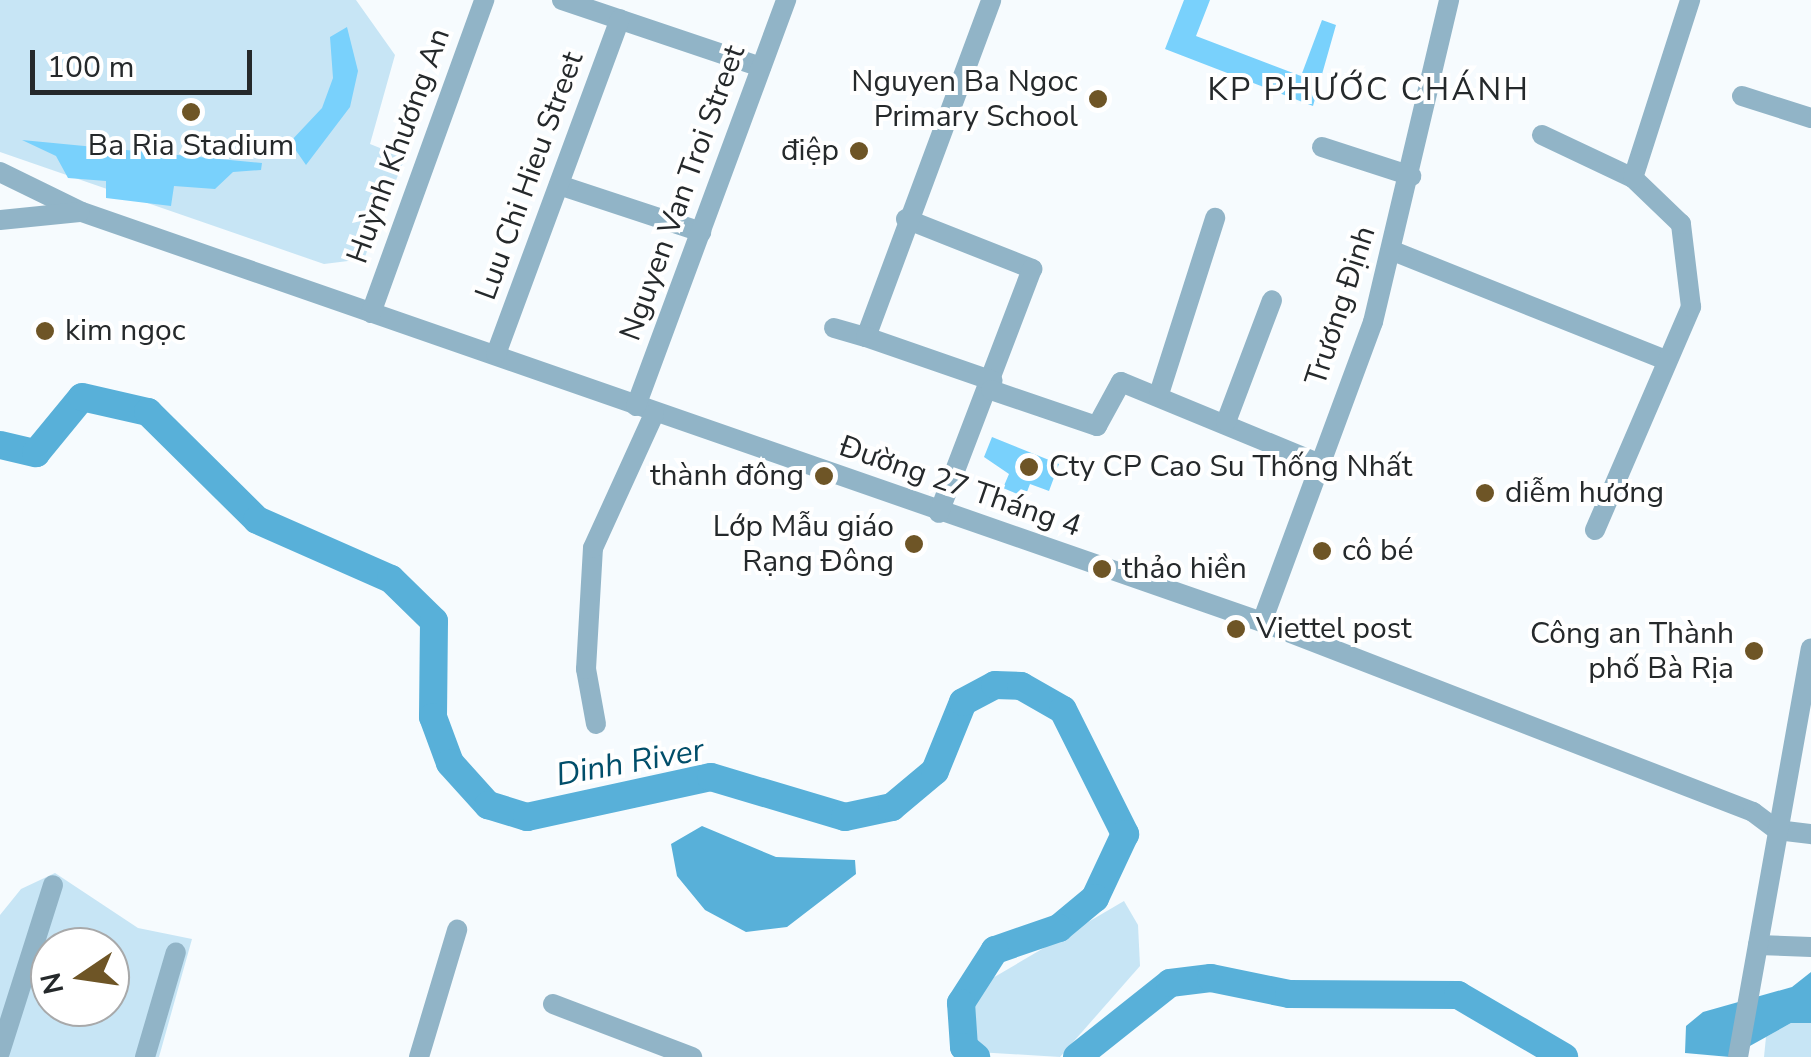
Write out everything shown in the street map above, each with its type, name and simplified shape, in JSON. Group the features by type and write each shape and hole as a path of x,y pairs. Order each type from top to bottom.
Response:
{"street":[{"name":"Huỳnh Khương An","path":"370,312 484,0"},
{"path":"562,0 761,67"},
{"name":"Nguyen Van Troi Street","path":"596,724 586,670 593,548 645,410 701,232 786,0"},
{"path":"866,337 906,219 991,0"},
{"name":"Trương Định","path":"1262,622 1394,252 1449,0"},
{"path":"1633,178 1690,0"},
{"name":"Luu Chi Hieu Street","path":"496,354 620,19"},
{"path":"1742,96 1811,118"},
{"path":"1542,134 1633,178 1672,210 1691,255 1691,307 1662,359 1595,530"},
{"path":"1322,147 1410,176"},
{"name":"Đường 27 Tháng 4","path":"0,172 82,212 496,354 939,513 1262,622 1753,812 1776,830 1811,834"},
{"path":"559,186 701,232"},
{"path":"0,220 82,212"},
{"path":"1160,394 1215,218"},
{"path":"906,219 1028,262 992,385 939,513"},
{"path":"1394,252 1662,359"},
{"path":"1226,422 1272,300"},
{"path":"834,328 1096,426 1121,382 1160,394 1316,462"},
{"path":"1738,1057 1811,648"},
{"path":"0,1052 52,884"},
{"path":"419,1057 457,930"},
{"path":"1759,939 1811,947"},
{"path":"145,1057 176,952"},
{"path":"553,1004 692,1057"}],"shaded area":[{"name":"Ba Ria Stadium","path":"0,0 356,0 395,55 370,144 405,158 364,259 324,264 0,152"},
{"path":"55,873 138,928 192,939 159,1057 0,1057 0,915 21,889"},
{"path":"1124,901 1138,925 1140,966 1060,1057 977,1052 966,1017 979,986"},
{"path":"1791,1023 1811,1023 1811,1057 1764,1057 1766,1037"}],"water":[{"path":"702,826 776,857 855,860 856,874 787,927 746,932 705,910 677,876 671,844"},
{"path":"1811,972 1811,1023 1791,1023 1730,1057 1685,1053 1686,1026 1703,1012 1792,987"}],"building":[{"path":"1184,0 1210,0 1196,36 1301,76 1322,20 1336,25 1313,106 1165,49"},
{"path":"347,27 358,71 350,107 306,165 290,142 322,108 333,78 330,37"},
{"path":"22,140 262,163 261,170 233,172 215,189 174,186 171,206 106,198 106,181 68,178 56,156"},
{"name":"Cty CP Cao Su Thống Nhất","path":"992,437 1059,464 1049,491 1030,484 1025,497 1003,488 1009,474 984,457"}],"waterway":[{"name":"Dinh River","path":"0,445 36,453 82,397 148,412 257,520 391,579 434,621 433,717 450,763 488,805 527,817 711,777 845,817 892,807 935,771 963,702 995,685 1021,686 1063,710 1125,834 1095,898 1059,928 995,950 961,1003 964,1047 976,1057"},
{"name":"Dinh River","path":"1077,1057 1170,983 1211,978 1289,994 1458,995 1564,1057"}],"place":[{"name":"Nguyen Ba Ngoc Primary School","path":"1098,99"},
{"name":"Ba Ria Stadium","path":"191,112"},
{"name":"điệp","path":"859,151"},
{"name":"kim ngọc","path":"45,331"},
{"name":"Cty CP Cao Su Thống Nhất","path":"1029,467"},
{"name":"thành đông","path":"824,476"},
{"name":"diễm hương","path":"1485,493"},
{"name":"Lớp Mẫu giáo Rạng Đông","path":"914,544"},
{"name":"cô bé","path":"1322,551"},
{"name":"thảo hiền","path":"1102,569"},
{"name":"Viettel post","path":"1236,629"},
{"name":"Công an Thành phố Bà Rịa","path":"1754,651"}],"district":[{"name":"KP PHƯỚC CHÁNH","path":"1369,90"}]}
